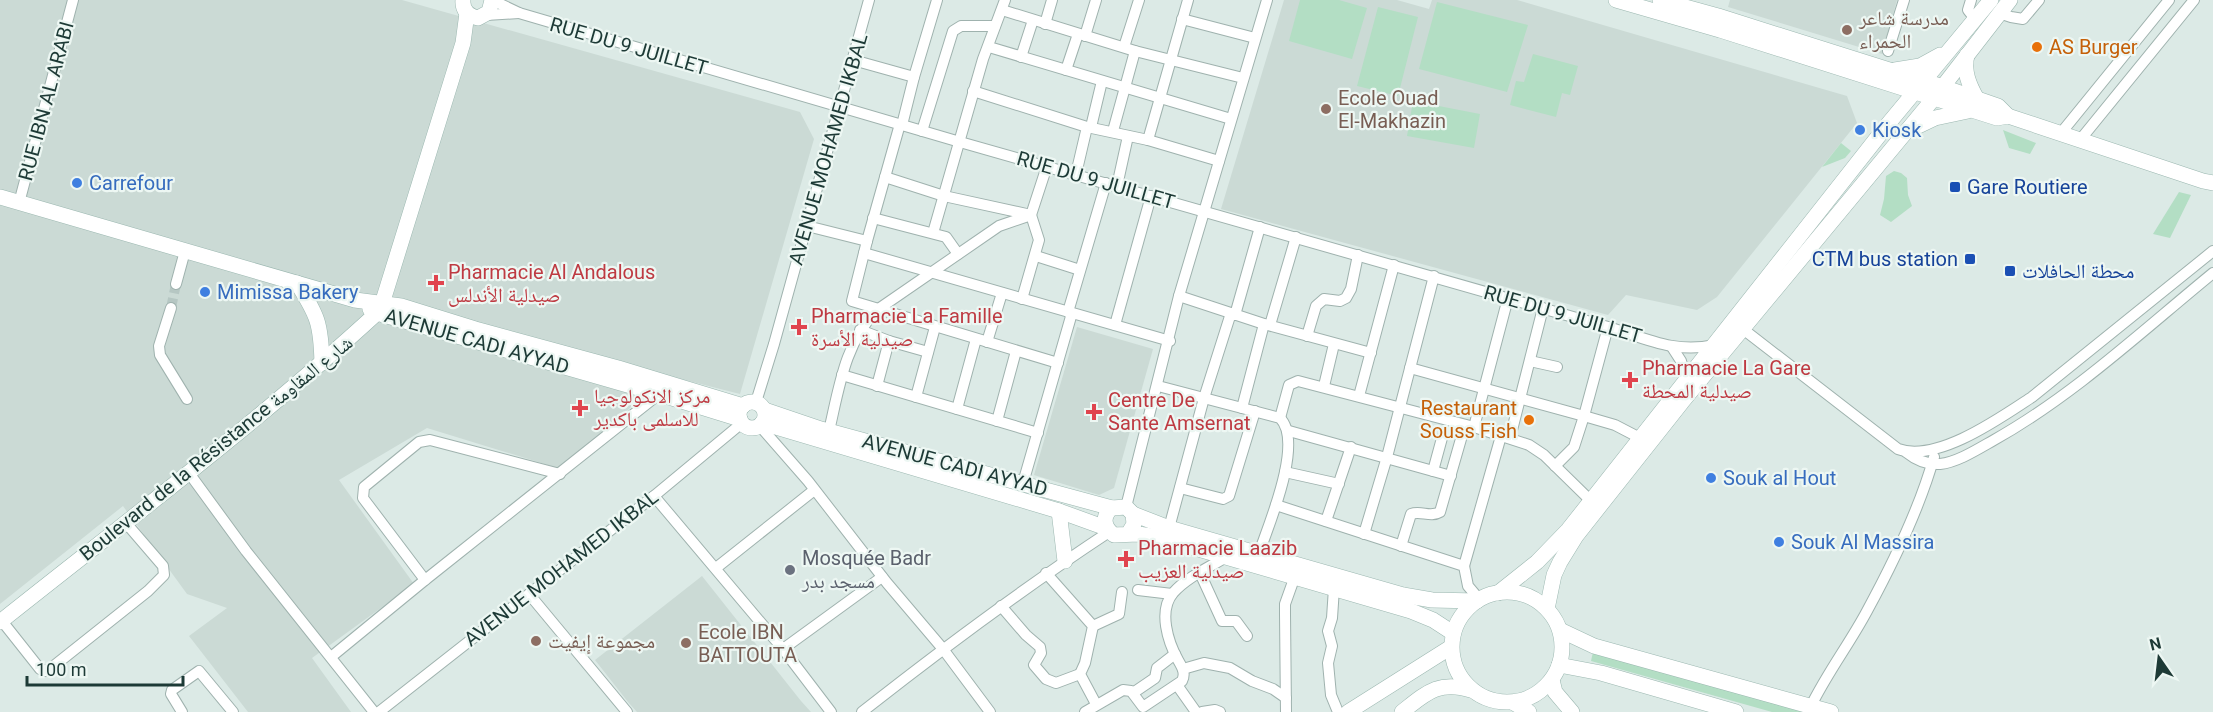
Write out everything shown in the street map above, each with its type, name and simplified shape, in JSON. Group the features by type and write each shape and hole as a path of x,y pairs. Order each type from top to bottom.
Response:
{"main road":[{"path":"380,309 463,43 469,9 491,9 492,0"},
{"path":"1616,0 1881,75 1920,66 1953,46"},
{"path":"1660,0 1718,16 1881,75 1976,105 1999,118 2008,116 2210,184"},
{"path":"1547,609 1554,576 1567,549 1888,124 1975,19 1995,6 2010,0"},
{"path":"1498,593 1553,545 1591,501 1714,345 1738,325 1904,135 1967,55 1995,6"},
{"path":"1967,55 1965,70 1976,105"},
{"path":"1881,75 1893,99 1894,108 1888,124"},
{"path":"1904,135 1935,118 1976,105"},
{"name":"AVENUE CADI AYYAD","path":"0,197 355,300 659,394 829,431 1124,510 1169,528 1413,597 1478,600"},
{"path":"297,283 318,318 322,363"},
{"name":"AVENUE CADI AYYAD","path":"380,309 401,306 618,368 752,415 1059,511 1108,530"},
{"name":"Boulevard de la Résistance شارع المقاومة","path":"1,622 189,474 322,363 380,309"},
{"path":"1128,534 1134,525 1124,510 1105,519 1108,530 1118,536 1128,534 1157,537 1228,556 1422,615 1452,640"},
{"path":"1059,511 1065,561"},
{"path":"1498,593 1516,593 1532,598 1547,609 1560,630 1562,641 1559,665 1552,680 1535,695 1514,702 1498,702 1484,698 1462,681 1454,664 1452,640 1462,615 1478,600 1498,593"},
{"path":"1560,630 1594,646 1831,712"},
{"path":"1348,712 1452,640"},
{"path":"1559,665 1601,673 1737,712"},
{"path":"1552,680 1555,692 1572,712"},
{"path":"1402,712 1435,689 1456,686 1471,690"},
{"path":"1514,702 1530,712"}],"street":[{"name":"RUE IBN AL ARABI","path":"19,203 73,0"},
{"name":"RUE DU 9 JUILLET","path":"492,0 519,13 960,142 1434,276 1672,347 1694,349 1714,345"},
{"name":"AVENUE MOHAMED IKBAL","path":"376,712 654,496 752,415 869,0"},
{"path":"937,0 851,299 877,310 1058,363"},
{"path":"1045,24 1052,0"},
{"path":"1066,70 1096,0"},
{"path":"1113,131 1126,87 1129,49 1138,0"},
{"path":"1124,510 1170,341 1179,296 1267,0"},
{"path":"1888,51 1904,0"},
{"path":"1971,0 1968,10 1975,19"},
{"path":"1995,6 2022,19 2039,0"},
{"path":"2061,133 2169,0"},
{"path":"2080,140 2194,0"},
{"path":"1148,140 1186,1"},
{"path":"933,233 983,59 1004,5 1033,21 1129,49 1243,78"},
{"name":"RUE DU 9 JUILLET","path":"469,9 519,13"},
{"path":"1182,19 1255,38"},
{"path":"1021,57 1033,21"},
{"path":"922,131 953,31 961,26 995,26"},
{"path":"989,47 1231,119"},
{"path":"853,60 914,77"},
{"path":"1076,174 1102,81"},
{"path":"974,91 1089,127 1148,140 1219,161"},
{"path":"1023,483 1058,363 1080,270 1128,136"},
{"path":"1022,299 1039,240 1030,215 1047,166"},
{"path":"885,177 944,196 1030,215"},
{"path":"1115,325 1151,196"},
{"path":"829,431 842,375 860,330 877,310 999,226 1030,215"},
{"path":"873,218 946,237 958,254"},
{"path":"807,226 867,241"},
{"path":"1169,528 1204,398 1260,227"},
{"path":"1242,408 1296,237"},
{"path":"176,284 185,251"},
{"path":"1906,452 1936,449 1952,443 2009,412 2052,382 2213,251"},
{"path":"864,253 1170,341"},
{"path":"1307,336 1318,303 1324,299 1340,301 1349,294 1358,255"},
{"path":"1036,256 1080,270"},
{"path":"1359,396 1394,265"},
{"path":"1738,325 1888,442 1914,458 1932,464 1951,461 1988,443 2034,416 2064,395 2213,273"},
{"path":"1364,534 1401,407 1434,276"},
{"path":"957,409 981,341 1002,293"},
{"path":"1179,296 1267,325 1371,353"},
{"path":"1401,546 1411,514 1420,512 1431,515 1440,512 1469,426 1485,390 1508,298"},
{"path":"1478,600 1468,586 1464,566 1505,437 1520,399 1543,308"},
{"path":"171,309 159,346 160,355 187,399"},
{"path":"916,397 935,327"},
{"path":"1555,466 1574,447 1608,327"},
{"path":"860,330 889,341 928,351"},
{"path":"877,386 889,341"},
{"path":"1324,386 1334,344"},
{"path":"1672,347 1681,361 1686,380"},
{"path":"997,421 1016,351"},
{"path":"1530,361 1557,368"},
{"path":"1410,368 1615,425 1640,438"},
{"path":"842,375 1038,433"},
{"path":"1280,418 1291,383 1303,381 1324,386 1469,426 1535,449 1591,501"},
{"path":"2052,382 2064,395"},
{"path":"1158,386 1280,418 1289,431 1286,472 1259,553"},
{"path":"331,657 424,580 659,394"},
{"path":"1180,488 1222,499 1229,496 1255,411"},
{"path":"752,415 943,649 990,712"},
{"path":"1289,431 1451,476"},
{"path":"1433,471 1442,438"},
{"path":"424,580 363,498 364,488 419,442 430,440 560,474"},
{"path":"1326,521 1351,447"},
{"path":"1811,706 1868,610 1914,510 1936,449"},
{"path":"1286,472 1339,484"},
{"path":"189,474 246,551 376,712"},
{"path":"716,568 813,491"},
{"path":"654,496 783,649 831,712"},
{"path":"1276,505 1464,566"},
{"path":"1,622 40,669 45,671 108,624 164,575 163,566 126,523"},
{"path":"862,712 1001,606 1108,530"},
{"path":"1085,712 1123,690 1133,693 1144,709 1184,678 1183,669 1166,630 1167,606 1172,594 1228,556"},
{"path":"1046,573 1093,626"},
{"path":"1200,573 1222,621 1236,621 1247,636"},
{"path":"1286,712 1285,614 1288,594 1295,576"},
{"path":"783,649 882,577"},
{"path":"1334,588 1332,618 1328,631 1332,646 1328,663 1331,695 1338,712"},
{"path":"1138,590 1172,594"},
{"path":"1093,626 1119,614 1122,592"},
{"path":"529,594 625,712"},
{"path":"1001,606 1026,635 1040,647 1041,653 1034,665 1046,679 1056,683 1080,674 1085,663 1093,626"},
{"path":"1133,693 1155,678 1157,668 1175,654"},
{"path":"1183,669 1204,663 1220,665 1263,684 1286,698"},
{"path":"182,712 171,694 172,690 199,671 233,712"},
{"path":"1080,674 1096,704"},
{"path":"1177,685 1196,712"},
{"path":"1202,712 1215,710 1220,712"}],"shaded area":[{"path":"0,0 402,0 800,112 814,139 740,394 665,375 564,470 427,428 339,480 414,584 312,658 351,712 248,712 189,636 227,608 187,594 123,506 0,604"},
{"path":"1284,0 1397,0 1429,9 1432,0 1517,0 1847,96 1857,123 1717,297 1697,310 1626,295 1608,315 1221,209"},
{"name":"مدرسة شاعر الحمراء","path":"1730,0 1897,0 1882,54 1728,7"},
{"name":"Centre De Sante Amsernat","path":"1077,327 1153,349 1114,488 1099,495 1034,475"},
{"name":"Ecole IBN BATTOUTA","path":"702,576 811,712 637,712 628,702 595,660"}],"green space":[{"path":"1300,0 1339,0 1367,8 1352,59 1289,41"},
{"path":"1437,2 1528,25 1507,92 1419,69"},
{"path":"1378,7 1418,17 1398,96 1357,86"},
{"path":"1533,54 1578,66 1570,95 1562,93 1556,117 1510,105 1516,81 1524,82"},
{"path":"1413,101 1480,114 1474,148 1407,136"},
{"path":"2003,130 2036,143 2030,154 2009,148"},
{"path":"1841,143 1851,151 1845,158 1822,167"},
{"path":"1894,171 1907,178 1908,195 1912,206 1891,222 1880,215 1886,176"},
{"path":"2179,192 2191,195 2170,238 2153,234"},
{"path":"1593,652 1804,712 1772,712 1591,661"}],"tunnel":[{"path":"171,308 176,284"}],"place":[{"name":"مدرسة شاعر الحمراء","path":"1847,30"},
{"name":"AS Burger","path":"2037,47"},
{"name":"Ecole Ouad El-Makhazin","path":"1326,109"},
{"name":"Kiosk","path":"1860,130"},
{"name":"Carrefour","path":"77,183"},
{"name":"Gare Routiere","path":"1955,187"},
{"name":"CTM bus station","path":"1970,259"},
{"name":"محطة الحافلات","path":"2010,271"},
{"name":"Pharmacie Al Andalous صيدلية الأندلس","path":"436,283"},
{"name":"Mimissa Bakery","path":"205,292"},
{"name":"Pharmacie La Famille صيدلية الأسرة","path":"799,327"},
{"name":"Pharmacie La Gare صيدلية المحطة","path":"1630,380"},
{"name":"مركز الانكولوجيا للاسلمى باكدير","path":"580,408"},
{"name":"Centre De Sante Amsernat","path":"1094,412"},
{"name":"Restaurant Souss Fish","path":"1529,420"},
{"name":"Souk al Hout","path":"1711,478"},
{"name":"Souk Al Massira","path":"1779,542"},
{"name":"Pharmacie Laazib صيدلية العزيب","path":"1126,559"},
{"name":"Mosquée Badr مسجد بدر","path":"790,570"},
{"name":"مجموعة إيفيت","path":"536,641"},
{"name":"Ecole IBN BATTOUTA","path":"686,643"}]}
